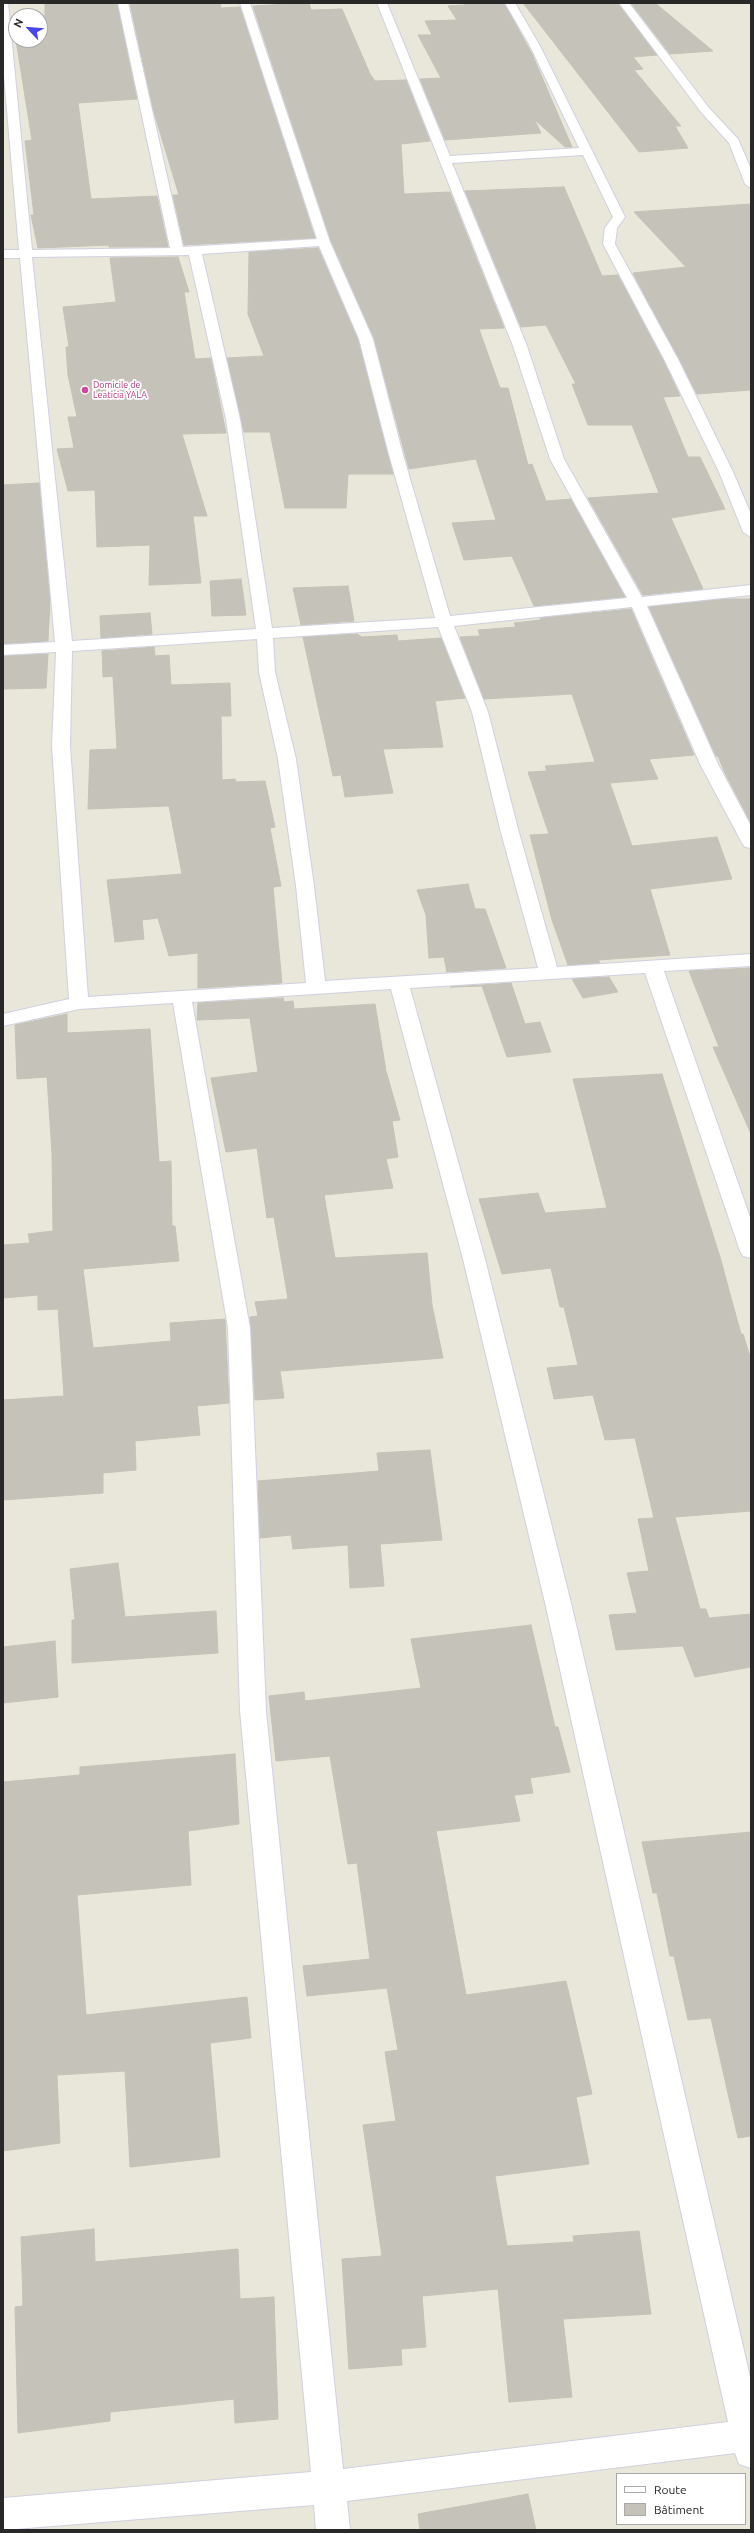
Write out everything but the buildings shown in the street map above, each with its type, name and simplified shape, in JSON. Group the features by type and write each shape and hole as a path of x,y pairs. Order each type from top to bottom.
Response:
{"street":[{"path":"4,3 42,433 64,647 61,746 79,1003"},
{"path":"123,3 177,251"},
{"path":"245,3 324,242 366,339 395,451 444,622 480,712 509,830 549,972"},
{"path":"382,3 520,346 557,459 637,601 709,764 751,843"},
{"path":"510,3 535,46 619,217 611,228 609,244 672,361 726,472 751,532"},
{"path":"624,3 705,110 734,142 751,184"},
{"path":"444,160 587,151"},
{"path":"3,254 26,255 195,251 324,242"},
{"path":"195,251 233,419 265,633 267,672 286,759 304,878 316,988"},
{"path":"3,650 444,622 751,590"},
{"path":"3,1020 79,1003 182,998 652,965 751,960"},
{"path":"652,965 751,1251"},
{"path":"3,2515 328,2487 750,2441 559,1607 474,1259 399,983"},
{"path":"182,998 239,1328 253,1711 333,2530"}],"place":[{"name":"Domicile de Leaticia YALA","path":"85,390"}]}
